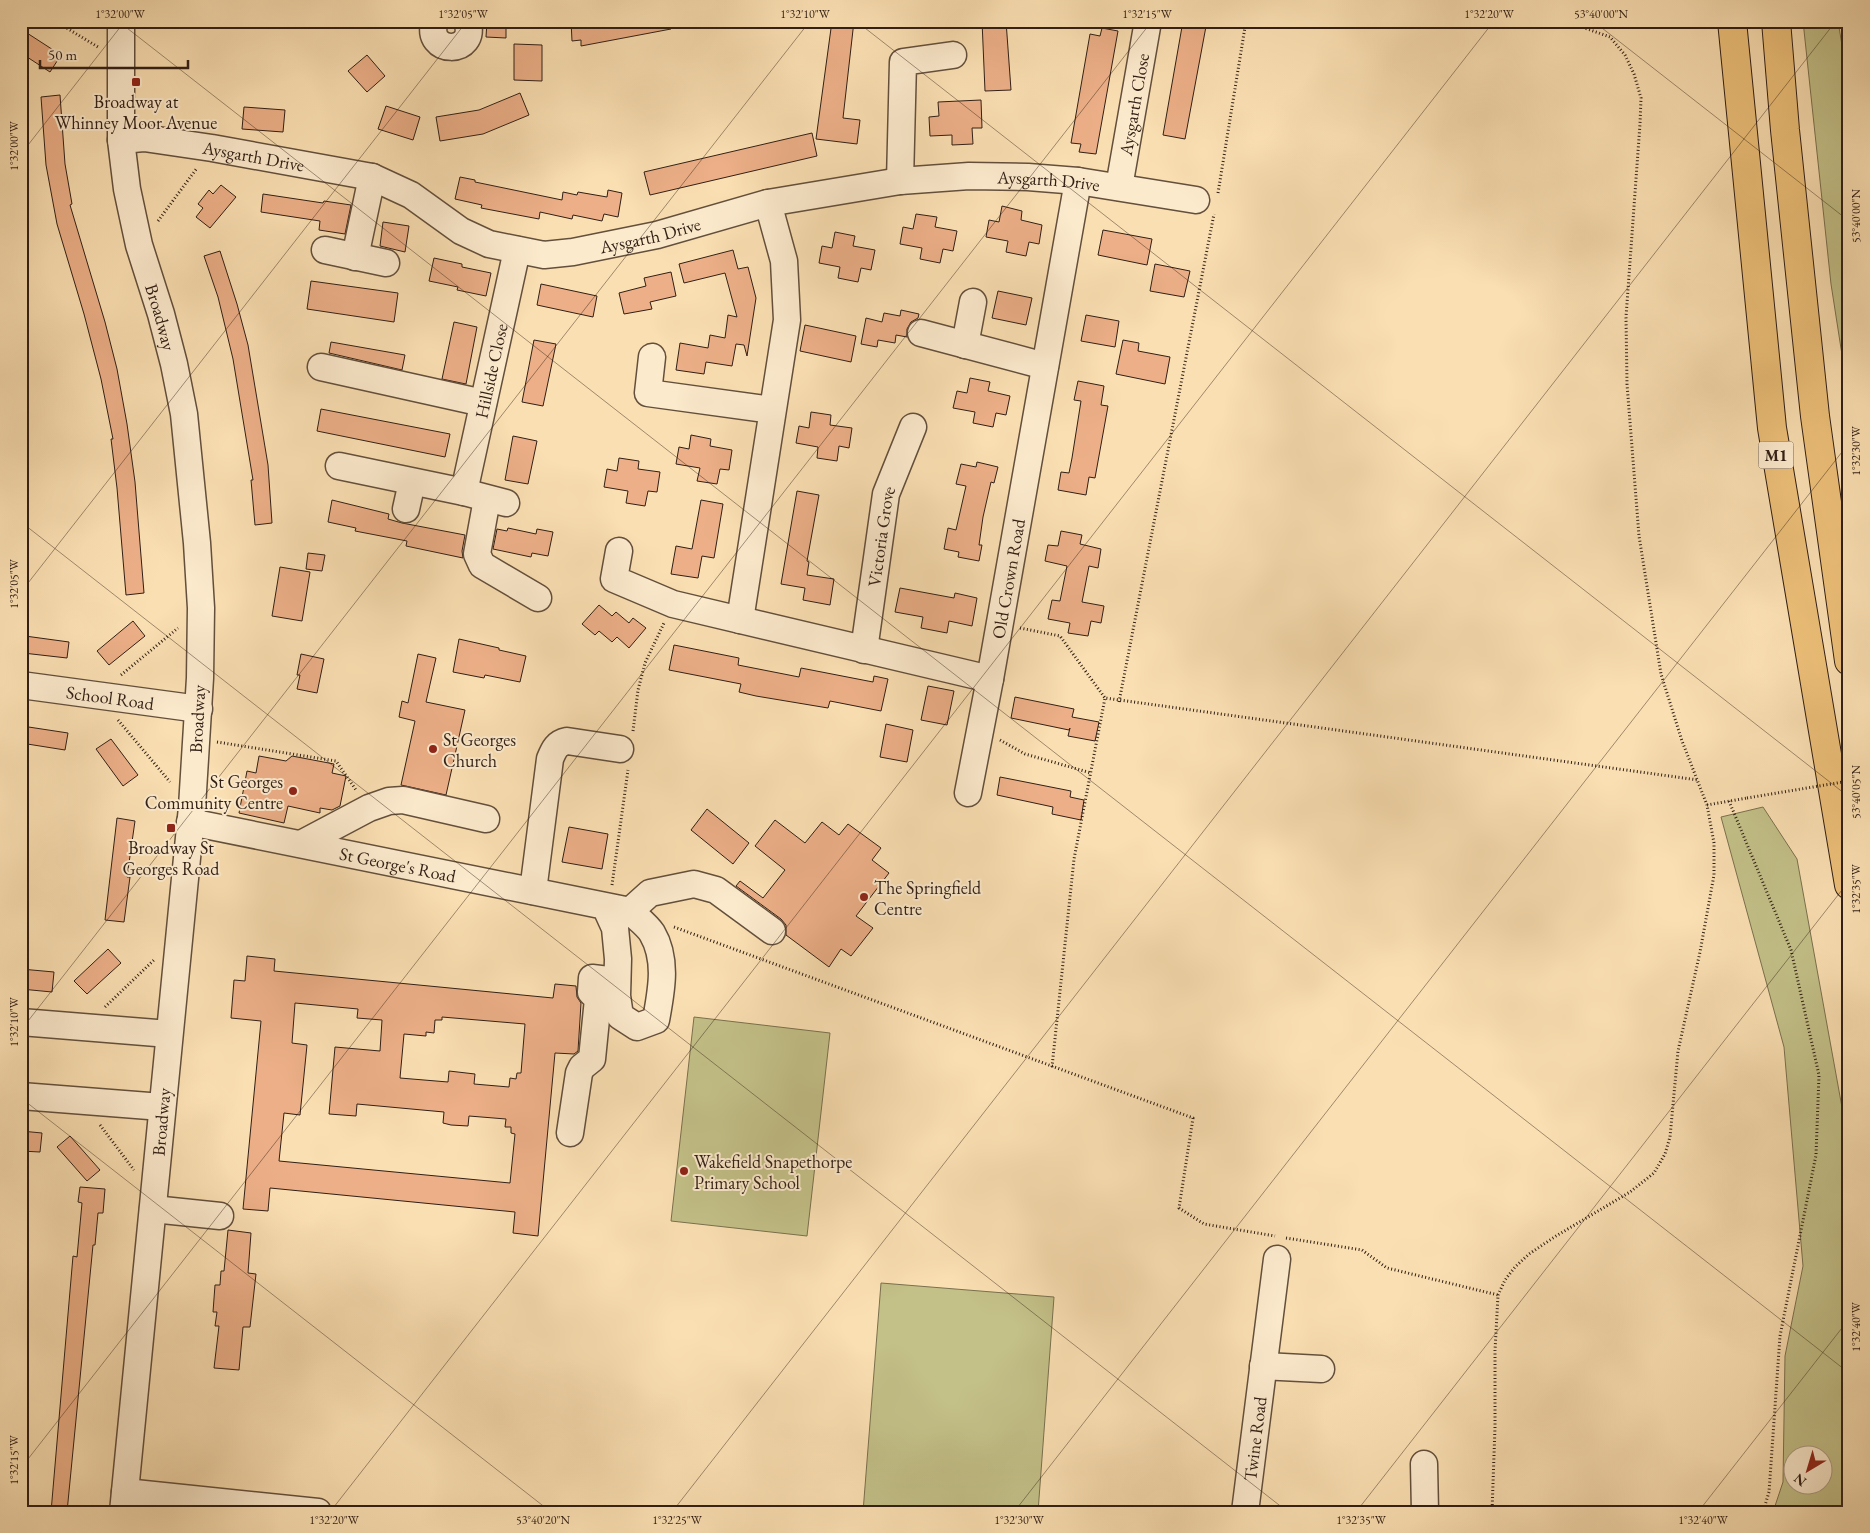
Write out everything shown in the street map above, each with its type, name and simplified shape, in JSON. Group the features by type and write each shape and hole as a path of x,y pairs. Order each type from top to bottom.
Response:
{"highway":[{"name":"M1","path":"1732,21 1772,428 1849,885"},
{"name":"M1","path":"1776,21 1815,416 1849,661"}],"street":[{"name":"Broadway","path":"120,21 121,140 126,190 139,245 161,314 174,364 184,414 197,543 201,608 199,709 190,822 124,1502"},
{"path":"435,21 434,36 438,42 451,48 464,42 468,36 467,21"},
{"name":"Aysgarth Close","path":"1120,187 1148,21"},
{"path":"900,181 903,62 953,55"},
{"name":"Aysgarth Drive","path":"121,140 144,138 212,148 372,177 411,195 461,231 489,244 544,255 573,252 657,236 768,203 900,181 969,176 1078,181 1209,201"},
{"path":"355,256 372,177"},
{"name":"Old Crown Road","path":"968,793 1000,624 1078,181"},
{"path":"740,620 786,320 784,260 768,203"},
{"path":"325,250 386,263"},
{"name":"Hillside Close","path":"517,250 483,403 485,498 477,554 482,565 538,598"},
{"path":"965,345 973,302"},
{"path":"921,333 1046,366"},
{"path":"652,357 648,393 772,410"},
{"path":"321,367 483,403"},
{"name":"Victoria Grove","path":"864,650 886,494 913,427"},
{"path":"338,466 485,498"},
{"path":"406,509 412,482"},
{"path":"619,551 614,579 673,604 990,678"},
{"name":"School Road","path":"21,685 199,709"},
{"path":"533,891 550,759 553,751 560,743 567,741 620,749"},
{"path":"301,844 369,808 389,800 403,800 486,819"},
{"name":"St George's Road","path":"190,822 630,911"},
{"path":"605,906 615,928 617,996 620,1016 637,1027 656,1020 662,988 662,960 652,933 630,911 650,893 694,884 716,890 772,931"},
{"path":"570,1132 579,1073 582,1067 592,1059 598,999 592,992 592,978 617,981"},
{"path":"21,1022 169,1034"},
{"path":"21,1096 162,1107"},
{"path":"154,1203 220,1216"},
{"name":"Twine Road","path":"1245,1512 1277,1259"},
{"path":"1263,1366 1321,1369"},
{"path":"1424,1464 1425,1512"},
{"path":"124,1502 318,1512"}],"path":[{"path":"55,21 120,60"},
{"path":"1119,702 1209,201 1246,21"},
{"path":"1492,1512 1498,1295 1505,1280 1515,1267 1556,1236 1630,1192 1654,1173 1664,1154 1670,1137 1678,1051 1700,952 1714,875 1714,843 1708,805 1682,741 1661,674 1639,536 1627,384 1626,317 1640,124 1640,98 1634,74 1624,54 1610,37 1565,21"},
{"path":"139,245 212,148"},
{"path":"1000,624 1060,636 1104,698 1119,702 1698,780"},
{"path":"1052,1067 1074,859 1104,698"},
{"path":"981,724 999,739 1025,754 1091,773"},
{"path":"197,739 336,761 369,808"},
{"path":"1708,805 1849,781"},
{"path":"1729,801 1791,950 1819,1075 1816,1155 1780,1336 1768,1492 1763,1512"},
{"path":"665,924 1193,1118 1179,1208 1204,1224 1362,1250 1388,1268 1498,1295"},
{"path":"85,1026 178,937"},
{"path":"82,1100 154,1203"}],"shaded area":[{"path":"1803,21 1838,21 1849,88 1849,400 1831,284"},
{"path":"1763,807 1797,859 1849,1146 1849,1512 1773,1512 1782,1485 1782,1496 1832,1496 1832,1446 1784,1446 1785,1356 1803,1266 1784,1047 1721,817"},
{"path":"694,1017 830,1033 807,1236 671,1221"},
{"path":"881,1283 1054,1297 1038,1512 863,1512"}],"building":[{"path":"487,21 506,21 506,38 486,37"},
{"path":"571,21 670,21 671,29 581,46 581,40 572,41"},
{"path":"832,21 854,21 843,118 860,120 857,144 816,139"},
{"path":"982,21 1006,21 1011,90 985,91"},
{"path":"1183,21 1207,21 1185,139 1163,135"},
{"path":"1102,28 1118,31 1096,154 1079,152 1081,144 1071,143 1090,34 1100,36"},
{"path":"27,33 61,55 50,72 21,53 21,42"},
{"path":"514,44 542,45 542,81 514,80"},
{"path":"367,55 385,76 367,92 348,71"},
{"path":"520,93 529,115 483,134 440,141 436,117 479,110"},
{"path":"60,95 65,164 72,204 70,205 105,322 117,369 127,424 135,482 144,593 126,595 111,439 113,439 101,379 57,224 46,165 41,97"},
{"path":"981,100 982,128 972,128 973,144 952,145 952,135 930,136 929,117 939,116 938,102"},
{"path":"386,106 420,117 413,140 378,129"},
{"path":"244,107 285,110 283,132 242,129"},
{"path":"812,133 817,156 650,195 644,172"},
{"path":"460,177 475,180 475,182 562,200 563,192 577,195 578,192 607,197 608,190 622,193 618,217 604,214 602,221 573,215 572,219 540,212 539,219 481,208 482,205 455,199"},
{"path":"221,185 236,197 210,228 196,217 203,208 198,204 209,190 213,194"},
{"path":"263,194 351,205 345,234 319,230 320,221 261,212"},
{"path":"1002,206 1022,211 1021,220 1042,225 1039,244 1029,242 1026,256 1006,252 1008,241 986,237 989,220 999,222"},
{"path":"916,214 937,217 935,227 957,231 953,251 943,249 940,263 920,259 922,248 900,244 903,227 913,229"},
{"path":"383,222 409,226 405,252 380,246"},
{"path":"1103,230 1152,239 1147,265 1098,255"},
{"path":"835,232 855,236 853,246 875,250 871,270 861,268 858,282 838,278 840,267 819,263 822,246 832,248"},
{"path":"733,250 738,269 748,267 756,298 747,356 744,345 736,344 732,366 706,362 704,374 676,370 680,343 708,348 710,335 725,338 728,315 737,317 725,273 684,283 679,264"},
{"path":"220,251 248,345 268,465 272,523 255,525 251,480 253,480 233,359 218,297 204,256"},
{"path":"434,258 462,264 462,267 491,273 486,296 457,290 458,287 429,281"},
{"path":"1155,264 1190,271 1184,297 1150,291"},
{"path":"671,272 676,296 650,302 652,309 624,314 619,293 646,286 644,278"},
{"path":"311,281 398,293 394,322 307,309"},
{"path":"541,284 597,296 593,317 537,305"},
{"path":"998,291 1032,298 1026,325 992,318"},
{"path":"901,310 919,314 918,318 911,322 907,329 907,337 896,335 895,343 878,340 877,347 861,344 866,318 882,322 884,313 900,316"},
{"path":"1086,315 1119,321 1115,347 1081,341"},
{"path":"454,322 477,327 466,384 442,379"},
{"path":"805,325 856,336 851,362 800,351"},
{"path":"534,340 556,344 543,406 522,402"},
{"path":"1123,340 1139,343 1138,351 1170,357 1165,384 1116,374"},
{"path":"331,342 405,355 402,370 329,353"},
{"path":"970,378 990,382 988,391 1010,396 1006,415 996,413 993,427 973,423 975,412 953,408 957,391 967,393"},
{"path":"1078,381 1104,386 1101,405 1108,406 1095,478 1089,477 1086,495 1058,490 1061,472 1069,473 1072,458 1081,401 1074,400"},
{"path":"321,409 450,434 445,457 317,431"},
{"path":"811,412 831,415 830,425 852,428 849,448 839,446 837,461 817,458 818,447 796,443 799,426 809,428"},
{"path":"691,435 711,439 710,446 732,450 729,470 720,469 717,484 697,481 700,468 676,464 679,447 689,449"},
{"path":"513,436 537,441 528,484 505,480"},
{"path":"619,458 639,461 638,469 660,472 657,492 648,491 645,506 626,503 628,491 604,487 607,469 617,471"},
{"path":"977,462 998,467 994,483 991,482 983,517 979,545 982,545 979,561 958,557 959,552 944,549 948,528 956,530 966,486 956,484 961,464 976,467"},
{"path":"797,491 819,495 807,561 809,562 807,575 834,579 830,605 803,600 805,588 781,584"},
{"path":"332,500 389,514 388,519 402,523 465,535 462,551 463,558 406,546 407,541 355,531 356,528 328,522"},
{"path":"701,500 723,504 714,558 702,556 698,578 671,574 676,546 692,549"},
{"path":"508,528 536,534 537,529 553,532 548,556 532,553 531,557 493,549 497,529 507,531"},
{"path":"1061,531 1082,535 1080,544 1101,549 1098,568 1089,566 1082,602 1104,606 1101,623 1091,621 1088,636 1068,633 1070,623 1048,619 1052,600 1060,601 1067,566 1045,561 1048,545 1058,546"},
{"path":"308,553 325,555 322,571 306,569"},
{"path":"280,567 310,572 302,621 272,616"},
{"path":"900,588 954,598 955,593 977,598 972,626 949,621 947,633 921,628 923,617 895,612"},
{"path":"599,605 612,616 616,612 629,623 633,618 646,628 629,648 617,637 612,642 599,631 595,635 582,624"},
{"path":"133,621 145,636 109,665 97,651"},
{"path":"25,636 69,642 67,658 23,653"},
{"path":"459,639 526,656 520,682 485,675 484,678 453,672"},
{"path":"674,645 739,658 738,665 799,677 801,668 873,682 874,676 888,679 881,711 830,701 828,708 756,696 739,692 741,684 669,670"},
{"path":"301,654 324,659 317,693 297,689 300,675 297,675"},
{"name":"St Georges Church","path":"418,654 436,658 426,702 465,710 446,795 401,785 415,721 399,717 402,701 408,703"},
{"path":"928,686 954,691 947,725 921,720"},
{"path":"1015,697 1074,709 1072,717 1099,722 1095,741 1068,736 1070,728 1069,730 1011,718"},
{"path":"886,724 913,730 907,762 880,757"},
{"path":"22,726 68,733 65,750 21,743"},
{"path":"111,739 138,775 123,786 96,749"},
{"name":"St Georges Community Centre","path":"259,756 286,761 292,756 334,764 332,773 346,776 340,806 332,810 320,808 320,813 288,806 284,823 239,813 247,771 256,773"},
{"path":"1000,777 1071,791 1070,797 1084,800 1081,820 1052,814 1053,807 997,795"},
{"path":"707,809 749,843 733,864 691,830"},
{"path":"117,818 135,821 127,877 130,877 124,922 105,920"},
{"path":"775,820 805,843 822,822 839,835 848,824 881,848 872,860 889,873 856,916 873,928 851,956 841,949 829,967 786,935 786,925 781,919 736,886 740,881 763,898 785,870 755,846"},
{"path":"569,827 608,834 602,869 562,862"},
{"path":"108,949 121,963 87,994 74,981"},
{"path":"247,956 275,959 274,971 553,998 555,984 576,986 577,997 581,1003 578,1051 574,1054 555,1053 538,1236 513,1233 515,1212 270,1188 268,1211 243,1209 261,1021 231,1018 234,980 245,981","holes":["295,1003 358,1009 357,1018 382,1020 380,1051 335,1047 329,1114 356,1116 357,1104 444,1112 443,1123 451,1125 468,1126 469,1116 506,1119 505,1127 511,1127 511,1133 515,1134 510,1183 279,1161 284,1113 300,1115 307,1045 292,1043","442,1017 525,1024 521,1073 517,1073 516,1079 510,1078 509,1087 474,1084 475,1074 449,1071 448,1082 400,1078 404,1034 426,1036 426,1032 434,1033 435,1020 442,1020"]},
{"path":"21,969 54,972 52,992 21,989"},
{"path":"21,1131 42,1133 40,1152 21,1151"},
{"path":"70,1136 100,1170 87,1181 57,1147"},
{"path":"80,1187 105,1189 103,1213 98,1213 95,1245 93,1245 67,1512 51,1512 73,1256 77,1257 82,1203 78,1202"},
{"path":"228,1230 251,1233 248,1273 256,1274 250,1327 243,1327 239,1370 214,1368 219,1326 215,1326 217,1312 213,1312 215,1285 220,1285 221,1271 224,1271"}],"place":[{"name":"Broadway at Whinney Moor Avenue","path":"136,82"},
{"name":"St Georges Church","path":"433,749"},
{"name":"St Georges Community Centre","path":"293,791"},
{"name":"Broadway St Georges Road","path":"171,828"},
{"name":"The Springfield Centre","path":"864,897"},
{"name":"Wakefield Snapethorpe Primary School","path":"684,1171"}]}
